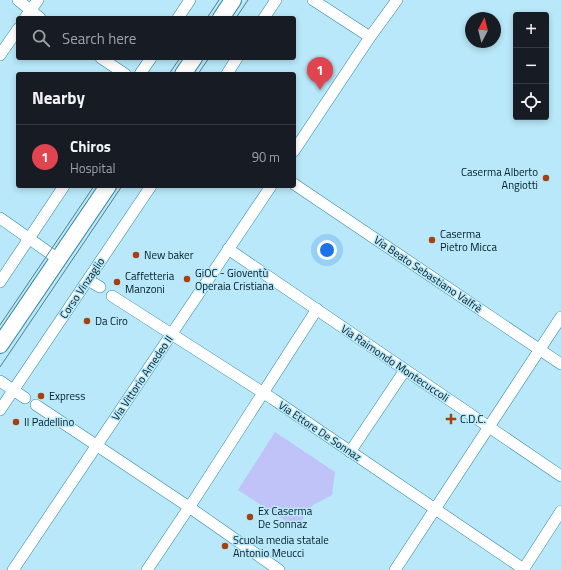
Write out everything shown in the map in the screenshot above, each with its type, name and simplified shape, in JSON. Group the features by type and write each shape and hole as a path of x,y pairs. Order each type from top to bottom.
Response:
{"main road":[{"path":"222,16 234,0"},
{"path":"184,72 193,60"},
{"path":"0,345 107,188"}],"street":[{"path":"18,0 28,14 38,0"},
{"path":"179,16 190,0"},
{"path":"265,16 276,0"},
{"path":"313,0 370,37"},
{"path":"296,148 370,37 397,0"},
{"path":"0,55 16,32"},
{"path":"104,60 122,72"},
{"path":"141,72 150,60"},
{"path":"228,72 236,60"},
{"name":"Via Beato Sebastiano Valfrè","path":"296,185 561,364"},
{"path":"0,282 63,188"},
{"name":"Corso Vinzaglio","path":"0,410 150,188"},
{"name":"Via Vittorio Amedeo II","path":"13,570 269,188"},
{"path":"0,218 58,259"},
{"name":"Via Raimondo Montecuccoli","path":"228,249 561,476"},
{"path":"88,280 100,287"},
{"name":"Via Ettore De Sonnaz","path":"112,296 263,393 436,508 524,570"},
{"path":"147,570 317,309"},
{"path":"395,570 561,317"},
{"path":"350,452 405,370"},
{"path":"0,381 25,398"},
{"path":"36,405 189,507 275,569"},
{"path":"524,570 561,511"}],"shaded area":[{"path":"275,432 335,472 332,495 313,505 304,516 298,529 238,490"}],"tram line":[{"path":"208,16 219,0"},
{"path":"237,16 248,0"},
{"path":"170,72 179,60"},
{"path":"199,72 208,60"},
{"path":"0,325 93,188"},
{"path":"0,367 121,188"}],"place":[{"name":"Chiros","path":"320,90"},
{"name":"Caserma Alberto Angiotti","path":"546,178"},
{"name":"Caserma Pietro Micca","path":"432,240"},
{"name":"New baker","path":"136,255"},
{"name":"GiOC - Gioventù Operaia Cristiana","path":"187,279"},
{"name":"Caffetteria Manzoni","path":"117,282"},
{"name":"Da Ciro","path":"87,321"},
{"name":"Express","path":"41,396"},
{"name":"C.D.C.","path":"451,419"},
{"name":"Il Padellino","path":"16,422"},
{"name":"Ex Caserma De Sonnaz","path":"250,517"},
{"name":"Scuola media statale Antonio Meucci","path":"225,546"}]}
